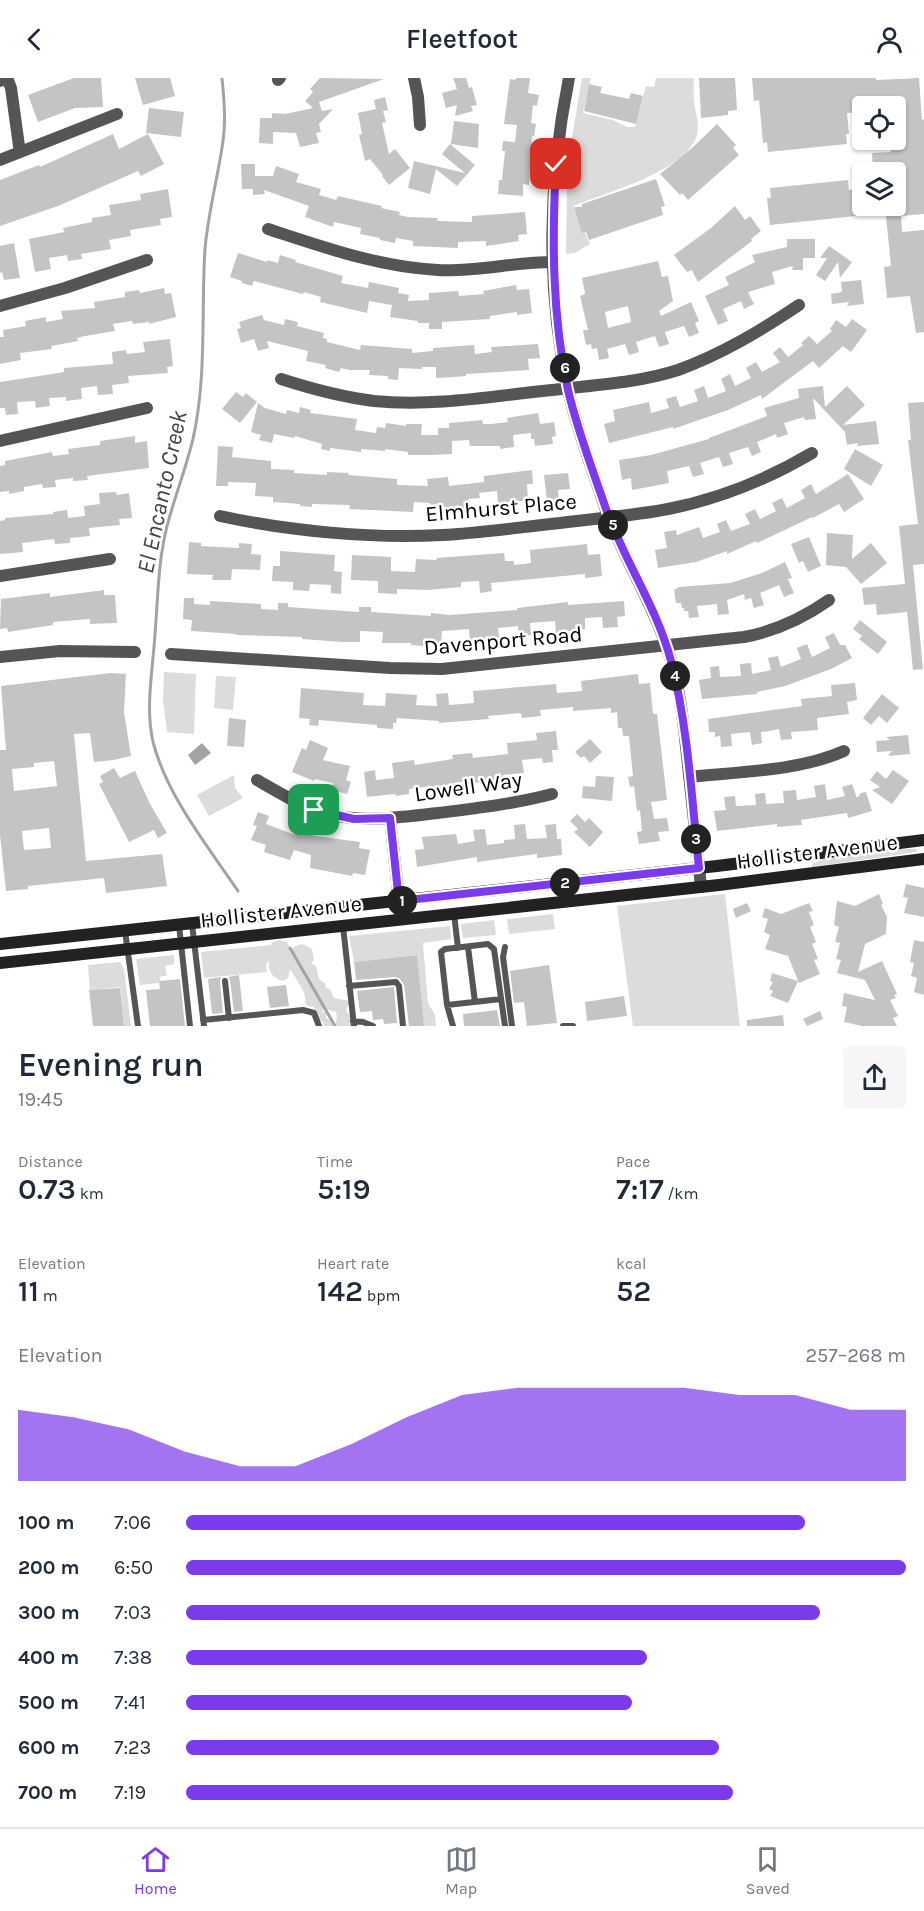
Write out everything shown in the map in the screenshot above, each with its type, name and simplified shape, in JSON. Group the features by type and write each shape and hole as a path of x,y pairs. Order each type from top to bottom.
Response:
{"main road":[{"name":"Hollister Avenue","path":"0,944 699,868 924,840"},
{"name":"Hollister Avenue","path":"0,963 701,887 924,859"}],"street":[{"path":"0,81 8,78 21,151"},
{"path":"414,78 420,125"},
{"path":"569,78 558,144 553,262 558,322 568,388 582,441 610,517 666,646 680,700 701,887"},
{"path":"0,160 117,114"},
{"path":"268,229 364,259 415,268 462,269 553,262"},
{"path":"0,306 65,288 147,260"},
{"path":"281,379 339,395 398,402 455,401 637,380 679,369 738,344 799,305"},
{"path":"0,441 147,408"},
{"name":"Elmhurst Place","path":"220,516 290,528 406,536 468,533 667,509 720,495 765,478 812,453"},
{"path":"0,576 110,559"},
{"name":"Davenport Road","path":"171,654 436,669 730,640 770,632 802,618 829,600"},
{"path":"0,657 60,651 135,652"},
{"path":"689,777 792,766 834,756 844,751"},
{"name":"Lowell Way","path":"257,780 288,798 327,813 354,819 390,818 502,805 552,794"},
{"name":"Lowell Way","path":"390,818 401,919"}],"lane":[{"path":"454,914 458,948"},
{"path":"192,924 204,1023 230,1018 309,1011 318,1018 319,1026"},
{"path":"179,925 190,1026"},
{"path":"343,925 354,1024 363,1022 373,1026"},
{"path":"125,931 138,1026"},
{"path":"453,1026 447,1005 441,952 445,949 488,944 493,946 505,1026"},
{"path":"468,947 475,1002"},
{"path":"505,947 503,957 512,1026"},
{"path":"225,981 230,1018"},
{"path":"349,986 396,982 399,986 403,1026"},
{"path":"447,1005 501,999"},
{"path":"563,1026 573,1026"}],"shaded area":[{"path":"582,78 591,78 583,113 613,120 627,127 635,127 646,86 654,87 656,78 694,78 698,129 696,138 688,150 660,171 623,188 573,206 590,244 575,253 566,254 570,149"},
{"path":"164,672 196,674 194,734 167,732 163,700"},
{"path":"216,676 236,677 233,710 214,708"},
{"path":"202,743 211,753 195,765 188,755"},
{"path":"234,775 235,788 243,798 209,816 197,795"},
{"path":"895,849 917,849 916,852 812,867 812,864 824,859"},
{"path":"725,894 740,1026 633,1026 617,906"},
{"path":"553,914 555,929 509,934 507,919"},
{"path":"494,920 496,935 463,938 461,924"},
{"path":"450,926 451,939 423,943 428,1003 435,1015 436,1026 424,1026 416,955 354,962 349,936"},
{"path":"279,940 287,942 291,951 295,946 302,944 312,949 314,960 311,963 316,966 319,978 325,983 326,988 330,989 334,998 350,1001 346,1010 352,1019 352,1026 335,1026 336,1012 325,1009 322,1011 327,1013 326,1018 333,1026 324,1026 323,1022 316,1018 319,1015 316,1014 314,1007 305,1003 303,991 292,972 290,970 288,978 283,981 279,980 270,971 269,961 266,964 267,972 204,978 201,952 271,945 272,942"},
{"path":"174,955 174,964 165,966 167,976 161,976 159,983 140,985 136,959"},
{"path":"120,962 124,969 131,1026 124,1026 120,987 90,990 88,965"}],"building":[{"path":"74,78 101,78 103,107 75,108 38,122 28,95"},
{"path":"135,78 170,78 175,96 143,105"},
{"path":"320,78 384,79 319,102 322,111 333,109 319,124 321,132 316,133 319,143 300,147 296,133 273,132 273,144 259,143 260,118 272,118 272,113 285,114 313,108 305,101 313,92 310,89"},
{"path":"453,78 466,78 469,88 472,87 477,105 471,106 473,111 455,116 457,105 446,108 442,93 457,89"},
{"path":"516,78 530,78 528,93 539,95 537,106 533,105 531,123 536,124 534,136 532,136 529,185 523,184 523,196 498,194 505,151 502,151 503,141 515,142 517,125 504,124 510,79 515,80"},
{"path":"699,78 735,78 737,110 728,111 728,115 701,118"},
{"path":"752,78 876,78 876,80 919,78 922,120 924,119 924,214 906,216 906,162 872,162 872,153 906,150 906,96 852,96 852,113 847,113 849,134 846,134 847,144 768,152 767,142 763,143 759,100 754,101"},
{"path":"589,84 602,87 600,93 629,99 631,93 643,96 636,124 584,111"},
{"path":"385,97 388,110 383,111 386,122 382,123 389,154 395,149 410,168 389,185 370,159 365,161 359,135 362,134 358,113 376,109 374,100"},
{"path":"149,108 184,112 181,137 146,133"},
{"path":"454,121 479,124 478,148 451,144"},
{"path":"717,124 736,145 733,148 739,155 688,200 660,174"},
{"path":"113,134 119,149 148,134 164,164 141,176 138,171 58,206 0,226 0,180 39,165 40,167"},
{"path":"450,144 475,165 457,186 436,169 430,194 408,188 414,161 465,173 442,154"},
{"path":"241,164 255,164 255,176 273,176 276,166 299,174 296,182 321,189 319,195 336,200 338,196 382,206 381,208 400,212 399,215 408,217 472,222 472,216 525,212 527,234 518,235 519,241 486,246 486,241 458,242 458,248 413,246 413,241 396,238 395,243 380,240 380,238 360,234 361,228 334,222 333,227 305,217 309,206 264,190 265,194 253,195 253,189 242,189"},
{"path":"656,179 665,206 661,207 663,215 589,240 586,232 582,233 574,207 582,207 582,204"},
{"path":"848,180 849,190 852,189 852,216 856,216 770,225 767,198 771,198 770,188"},
{"path":"168,189 172,217 160,219 161,225 130,230 131,236 109,240 111,249 81,254 82,259 68,261 67,255 49,258 51,269 35,272 29,239 64,232 63,228 92,222 92,218 111,215 109,205 141,200 140,194"},
{"path":"735,206 745,220 750,216 761,231 751,239 752,241 698,282 692,270 687,272 674,255 711,228"},
{"path":"886,216 901,216 902,232 924,230 924,332 916,333 910,296 887,298 884,267 891,266"},
{"path":"787,239 815,239 815,258 803,258 803,270 792,270 793,266 772,272 775,284 748,292 754,304 744,309 741,301 723,309 728,321 718,325 705,296 729,285 725,277 755,262 752,255 787,247"},
{"path":"14,243 20,278 4,280 2,272 0,273 0,246"},
{"path":"829,246 852,262 840,278 838,262 825,281 816,275 827,258 820,258"},
{"path":"238,253 278,263 280,255 296,260 295,262 343,276 341,283 368,288 369,282 399,288 398,293 409,295 408,301 429,300 429,293 458,291 459,296 484,294 483,291 516,285 517,290 529,289 532,313 517,315 517,312 490,316 490,319 442,322 442,329 429,329 429,323 390,317 392,305 369,301 367,313 320,302 321,297 304,292 303,294 254,281 252,286 242,283 230,277"},
{"path":"658,261 662,277 668,276 673,301 659,311 661,316 691,302 699,321 695,323 699,333 689,337 684,326 665,332 669,344 659,347 655,336 636,342 639,352 629,355 625,344 607,349 609,358 599,360 597,348 592,349 591,344 586,345 583,330 588,330 580,296 585,294 582,278","holes":["628,306 631,322 608,328 605,312"]},
{"path":"861,280 864,304 847,306 849,302 832,304 831,294 842,292 841,282"},
{"path":"164,288 165,294 171,293 176,317 149,324 149,322 133,324 132,321 113,324 115,331 77,338 78,341 51,346 52,349 20,353 21,360 0,364 0,337 4,337 3,330 26,326 25,321 46,317 46,322 63,319 61,311 95,308 94,302 125,297 125,292 139,290 140,293"},
{"path":"262,315 264,320 284,325 285,319 298,322 297,326 324,333 323,338 327,339 327,342 360,350 361,345 412,349 412,353 433,351 433,348 474,345 475,354 492,352 491,347 538,344 540,358 528,359 529,370 466,374 466,376 454,377 436,378 436,367 399,368 398,380 388,379 388,376 369,375 370,370 341,368 339,372 325,368 326,365 306,361 308,351 267,341 269,348 258,351 254,339 241,343 237,329 241,328 239,322"},
{"path":"852,319 867,330 851,352 843,346 819,368 813,361 762,399 761,395 728,410 673,429 673,427 609,443 604,424 615,421 613,410 649,402 651,413 669,408 666,399 676,396 680,407 698,401 694,390 704,386 708,398 726,391 721,379 730,374 735,386 751,378 746,368 756,362 762,372 780,362 773,353 780,347 788,357 803,345 801,343 809,336 817,344 832,331 830,329 836,320 846,327"},
{"path":"170,339 173,366 167,367 168,373 128,376 129,383 112,385 113,394 98,395 97,386 81,388 82,399 66,401 66,397 49,398 50,406 36,408 35,401 17,402 18,414 6,415 5,408 0,408 0,382 64,372 64,368 113,364 112,352 126,350 127,354 145,352 143,342"},
{"path":"823,386 825,407 847,386 865,405 843,425 876,421 879,444 847,445 845,432 813,398 816,419 805,420 804,417 784,423 788,434 777,438 776,434 757,442 761,452 752,456 748,447 729,453 733,464 723,467 719,457 700,463 704,474 693,477 689,466 667,471 669,483 643,488 632,490 631,478 622,480 619,460 651,455 709,439 767,416 764,408 799,398 798,389"},
{"path":"236,392 243,397 246,393 257,402 240,423 222,409"},
{"path":"924,402 924,564 913,565 923,669 913,670 907,612 877,615 876,604 864,605 862,588 905,584 899,526 918,524 908,440 911,440 908,403"},
{"path":"258,403 265,408 286,414 287,410 299,413 300,407 311,410 310,413 357,419 355,430 376,433 377,427 385,428 386,423 406,426 406,424 422,424 421,435 438,435 438,428 449,428 449,423 482,420 483,424 491,424 508,422 507,418 538,413 540,424 554,422 556,436 552,437 553,444 535,446 531,433 513,435 514,447 500,449 500,446 470,446 469,440 452,441 452,454 408,455 408,452 385,449 385,451 361,449 361,452 330,448 330,451 321,449 322,444 295,436 294,438 274,434 272,443 259,440 261,435 251,432"},
{"path":"135,436 135,443 147,441 149,468 87,476 88,480 73,481 73,478 55,480 56,487 43,488 42,484 24,487 24,491 9,494 9,491 0,492 0,466 5,465 5,461 52,452 53,456 69,454 68,449 100,445 100,441"},
{"path":"218,446 233,447 232,457 271,461 271,469 294,470 294,473 327,475 327,472 349,473 348,475 397,479 397,485 428,486 427,479 448,477 449,486 484,482 484,476 532,470 533,484 527,484 528,500 498,504 497,491 479,493 480,498 468,499 469,508 457,510 457,508 431,510 430,503 414,502 413,512 349,509 350,505 300,506 300,504 273,502 273,497 255,496 256,483 228,482 228,486 216,486"},
{"path":"855,449 883,465 871,486 844,469"},
{"path":"568,473 570,489 558,490 559,499 547,501 544,475"},
{"path":"848,474 864,499 844,512 839,504 757,543 756,541 727,554 727,551 696,562 658,568 655,550 667,548 664,532 676,530 677,535 699,527 703,538 720,532 717,524 726,520 731,531 750,524 745,514 755,509 760,519 776,511 772,503 782,498 787,508 805,498 801,490 811,484 816,494"},
{"path":"116,492 117,495 129,493 132,518 119,519 120,525 89,528 90,536 70,538 70,543 55,544 54,539 22,543 23,552 0,554 0,521 5,518 53,514 53,512 67,510 68,518 85,516 84,506 100,504 99,493"},
{"path":"827,533 853,535 852,559 871,543 887,563 861,584 846,567 826,565"},
{"path":"809,537 821,566 808,572 803,561 799,563 791,544"},
{"path":"189,542 201,543 201,546 239,548 239,543 252,544 251,554 261,555 260,570 232,569 231,580 212,580 213,575 187,574"},
{"path":"587,544 588,555 600,554 602,576 585,578 585,574 491,583 492,591 480,593 479,581 461,582 461,587 427,590 397,589 397,594 378,593 378,581 351,580 352,555 391,557 391,571 415,572 416,559 437,560 436,558 504,553 505,561 514,561 514,565 531,563 530,550"},
{"path":"280,551 335,555 334,571 342,572 341,594 331,593 331,585 310,584 309,591 293,590 293,582 272,581 273,566 280,566"},
{"path":"785,562 792,578 788,579 794,593 784,597 779,585 760,593 764,605 754,608 751,598 745,600 744,594 727,600 729,614 718,615 717,604 697,606 699,617 689,618 688,611 684,611 681,603 676,603 674,590 679,587 730,583 762,573"},
{"path":"104,590 104,595 115,595 117,623 90,624 90,619 53,622 53,625 8,632 7,628 0,629 1,599 50,593 50,597"},
{"path":"184,598 194,598 194,604 210,605 210,601 261,604 261,609 278,610 278,603 288,603 288,607 359,612 359,607 371,607 371,612 431,616 431,613 450,615 517,610 517,608 568,602 568,605 624,601 625,616 617,617 618,627 603,628 602,617 585,618 585,629 556,633 555,621 530,623 531,635 519,637 518,626 498,628 499,638 470,643 469,629 442,631 441,645 425,643 424,646 411,645 411,643 382,643 383,632 360,631 360,642 342,642 302,639 302,637 191,631 192,620 183,619"},
{"path":"860,620 887,642 878,654 859,639 862,636 853,629"},
{"path":"834,633 840,645 845,645 852,658 831,669 785,686 757,692 757,694 702,699 699,680 711,678 710,667 719,666 720,677 741,676 740,664 751,663 752,674 771,670 768,658 778,656 781,667 801,659 797,648 807,644 812,657 830,648 825,637"},
{"path":"111,673 126,674 124,712 131,756 94,762 90,733 74,734 86,861 162,854 167,886 106,893 104,878 28,886 28,889 6,891 0,835 0,750 6,750 1,686","holes":["54,761 57,786 14,791 12,769 34,767 34,763","49,828 51,848 24,850 22,831"]},
{"path":"638,674 639,684 650,683 653,714 657,714 667,800 651,802 654,819 667,818 669,831 658,832 660,841 639,844 637,832 642,831 640,810 637,811 634,786 630,787 628,777 633,776 629,736 623,736 622,728 618,728 617,712 611,713 611,708 573,711 573,707 540,710 541,716 522,718 521,713 488,716 489,719 439,723 439,721 397,718 396,723 393,723 393,729 377,728 377,725 319,720 318,726 309,725 310,719 299,718 301,688 364,693 363,705 385,706 386,693 417,695 416,705 437,706 436,694 448,693 449,705 474,703 473,691 556,684 557,693 582,691 581,681"},
{"path":"855,683 857,700 847,702 849,714 817,718 818,730 791,732 792,739 781,740 779,729 761,732 762,743 752,745 750,732 731,734 732,746 721,747 720,736 715,737 715,732 709,732 708,719 802,706 801,699 832,696 831,685"},
{"path":"882,694 899,708 887,723 879,716 871,725 863,718"},
{"path":"229,718 246,720 244,747 227,746"},
{"path":"556,731 558,750 552,750 553,762 543,763 542,758 522,760 524,773 503,775 504,779 467,784 466,781 433,788 432,786 409,789 409,794 396,796 395,794 367,797 364,772 375,770 376,780 394,778 392,763 414,760 415,765 453,759 452,755 472,753 473,758 508,754 507,743 537,740 536,733"},
{"path":"908,735 910,754 888,756 892,751 877,752 876,741 890,740 886,737"},
{"path":"590,739 602,752 590,763 584,756 581,758 575,752"},
{"path":"310,740 328,748 323,760 350,766 346,780 351,782 347,794 332,790 333,783 315,779 314,781 292,772 302,748 306,750"},
{"path":"114,768 120,778 135,771 150,804 167,833 158,838 154,830 129,842 99,784 103,782 100,776"},
{"path":"893,770 909,781 892,804 872,790 880,787 870,780 877,771 886,779"},
{"path":"596,776 614,777 612,801 582,798 583,786 595,787"},
{"path":"825,784 827,800 845,796 842,787 852,784 857,798 861,793 866,792 872,811 848,818 847,813 801,820 802,825 777,827 777,824 717,831 714,811 726,810 724,797 735,796 736,806 756,805 755,794 765,793 766,804 784,803 783,791 796,790 797,800 816,797 814,786"},
{"path":"258,812 269,816 266,824 295,835 297,830 315,836 360,842 359,848 370,850 365,875 353,873 352,876 310,868 311,855 294,850 290,860 264,852 266,845 251,840 257,826 253,825"},
{"path":"577,814 585,822 589,818 603,832 590,847 574,832 578,829 570,821"},
{"path":"525,824 527,839 547,838 545,825 556,824 557,839 561,839 562,855 537,858 537,854 477,862 477,857 417,867 415,850 424,849 422,837 456,834 458,844 475,841 473,830 485,829 487,845 504,843 504,840 515,839 514,825"},
{"path":"906,884 924,888 924,917 904,913 908,898 903,897"},
{"path":"879,894 887,917 886,934 865,944 858,972 882,961 897,994 894,995 896,998 890,1000 898,1016 893,1018 897,1026 862,1026 844,1022 847,1007 842,1006 844,993 875,1000 865,980 837,973 841,960 836,959 840,943 835,942 839,927 834,925 837,901 855,906"},
{"path":"747,903 751,911 736,918 733,909"},
{"path":"809,903 813,911 809,912 814,925 810,927 816,942 812,944 818,959 814,960 820,974 799,983 788,956 765,949 770,935 764,932 768,919 762,917 765,908 781,914"},
{"path":"914,940 924,942 924,995 914,992 917,978 911,976 914,963 910,962"},
{"path":"417,955 424,1026 409,1026 404,985 400,979 396,977 356,980 354,962"},
{"path":"549,965 557,1023 527,1026 524,1002 514,1003 510,971"},
{"path":"772,973 798,981 788,1003 770,996 773,991 769,989 773,982 770,981"},
{"path":"239,975 243,1011 234,1012 228,977"},
{"path":"221,977 223,1013 212,1014 208,979"},
{"path":"180,979 185,1026 150,1026 146,990 160,989 159,981"},
{"path":"286,985 289,1006 270,1008 267,987"},
{"path":"394,987 397,1023 384,1024 383,1019 373,1020 372,1011 360,1012 357,991"},
{"path":"120,988 124,1026 93,1026 89,990"},
{"path":"624,996 627,1016 587,1021 585,1002"},
{"path":"497,1010 500,1026 464,1026 463,1014"},
{"path":"820,1011 823,1019 807,1026 803,1019"},
{"path":"783,1015 784,1026 747,1026 747,1020"}],"waterway":[{"name":"El Encanto Creek","path":"222,78 224,133 205,249 200,392 193,439 167,526 162,553 150,688 150,715 153,742 168,782 189,820 238,891"},
{"name":"El Encanto Creek","path":"290,948 335,1026"}],"route":[{"path":"314,810 354,819 390,818 399,901 699,868 682,718 671,659 657,622 604,505 582,441 568,388 558,322 553,262 552,234 556,164"}]}
